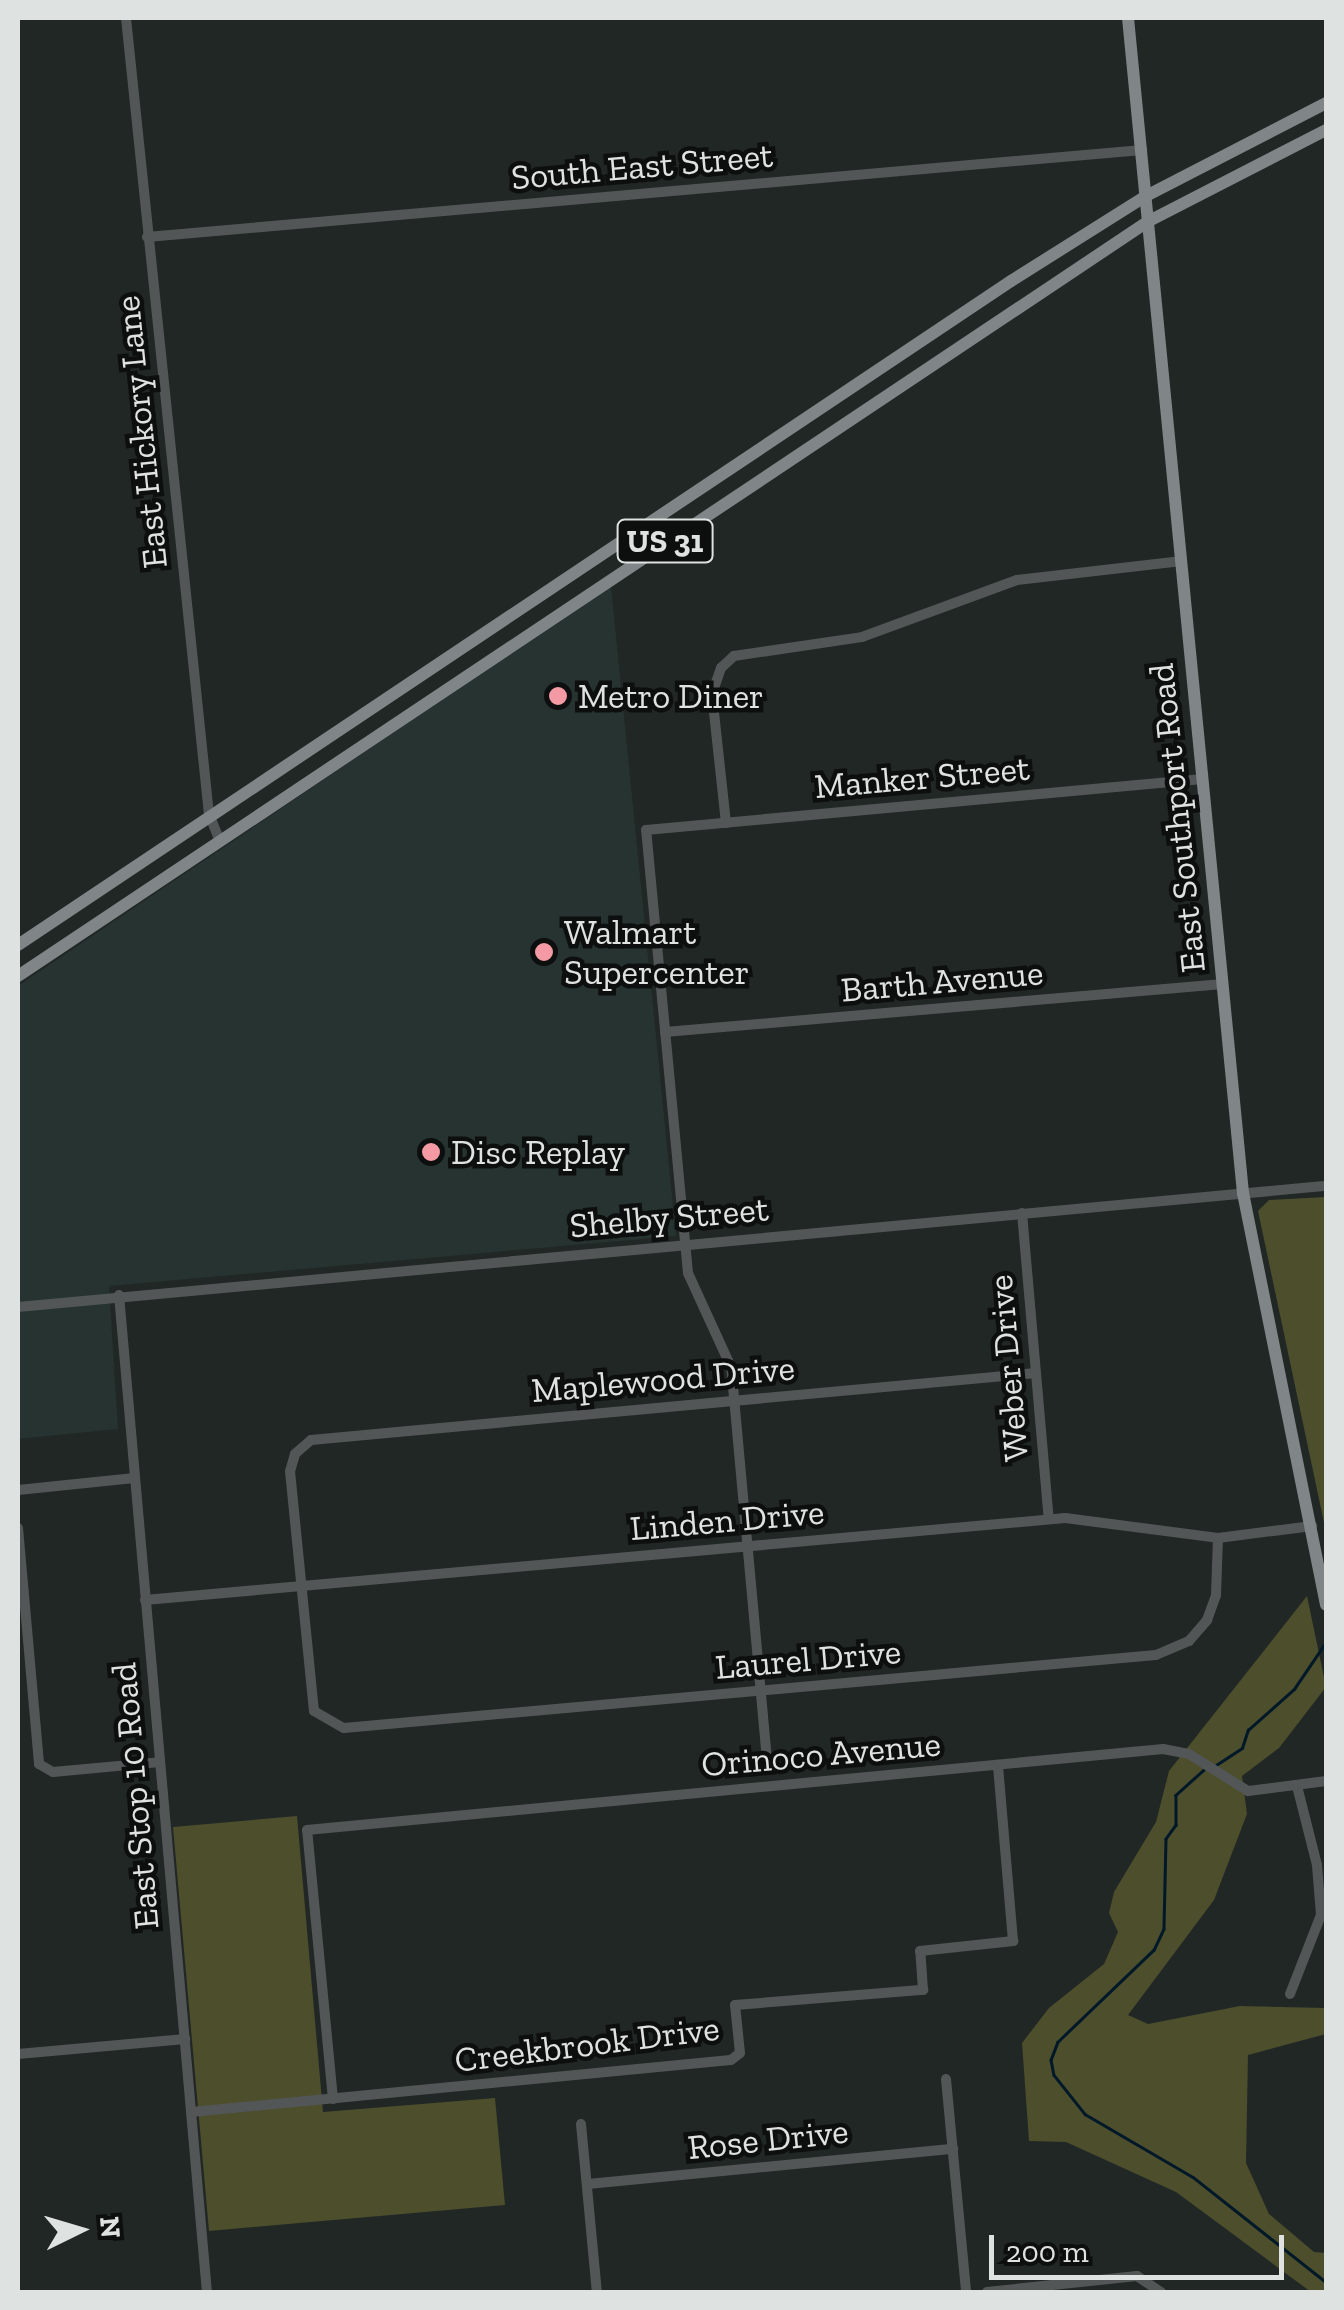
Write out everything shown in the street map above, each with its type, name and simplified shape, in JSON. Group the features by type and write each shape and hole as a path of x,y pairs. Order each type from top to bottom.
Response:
{"main road":[{"name":"East Southport Road","path":"1128,18 1243,1193 1326,1606"},
{"name":"US 31","path":"18,945 1146,196 1326,103"},
{"name":"US 31","path":"18,976 1149,222 1326,130"}],"street":[{"name":"East Hickory Lane","path":"126,18 210,814 219,840"},
{"name":"South East Street","path":"147,238 1142,150"},
{"path":"726,823 712,694 720,668 734,656 862,637 1017,580 1182,561"},
{"name":"Manker Street","path":"665,1032 646,830 1202,779"},
{"name":"Barth Avenue","path":"665,1032 1223,984"},
{"path":"665,1032 691,1286 726,1353 734,1401 767,1760"},
{"name":"Shelby Street","path":"18,1306 1326,1186"},
{"name":"Weber Drive","path":"1022,1213 1049,1519"},
{"name":"East Stop 10 Road","path":"119,1295 207,2292"},
{"name":"Maplewood Drive","path":"300,1586 290,1472 298,1449 318,1438 1036,1373"},
{"path":"18,1490 134,1478"},
{"name":"Linden Drive","path":"146,1600 1049,1519 1097,1518 1218,1538 1312,1526"},
{"path":"18,1528 39,1764 53,1772 160,1762"},
{"name":"Laurel Drive","path":"300,1586 311,1703 320,1719 344,1728 1165,1653 1189,1640 1207,1620 1216,1595 1218,1538"},
{"name":"Orinoco Avenue","path":"333,2099 308,1830 1163,1749 1198,1759 1230,1784 1259,1792 1326,1781"},
{"name":"Creekbrook Drive","path":"191,2112 731,2060 740,2053 734,2005 923,1990 920,1952 1013,1942 998,1766"},
{"path":"1290,1994 1321,1915 1297,1786"},
{"path":"18,2054 184,2039"},
{"path":"946,2078 966,2292"},
{"path":"582,2124 598,2292"},
{"name":"Rose Drive","path":"588,2184 952,2148"},
{"path":"986,2292 1138,2276 1161,2292"}],"shaded area":[{"path":"611,586 676,1236 109,1286 118,1429 18,1439 18,986"}],"green space":[{"path":"1326,1197 1326,1532 1258,1211 1269,1200"},
{"path":"1307,1596 1326,1687 1279,1748 1242,1776 1247,1814 1214,1900 1128,2015 1148,2024 1240,2006 1326,2008 1326,2034 1248,2055 1246,2163 1269,2214 1314,2252 1326,2253 1326,2292 1311,2292 1176,2192 1066,2142 1029,2141 1022,2043 1049,2008 1104,1964 1118,1932 1109,1913 1114,1892 1156,1822 1169,1771"},
{"path":"297,1816 323,2112 495,2098 505,2205 209,2231 173,1827"}],"waterway":[{"path":"1216,1765 1242,1748 1248,1730 1294,1689 1326,1642"},
{"path":"1204,1770 1176,1795 1176,1825 1166,1839 1164,1929 1154,1950 1058,2042 1051,2060 1054,2075 1085,2114 1193,2177 1326,2282"}],"place":[{"name":"Metro Diner","path":"558,696"},
{"name":"Walmart Supercenter","path":"544,952"},
{"name":"Disc Replay","path":"431,1152"}]}
